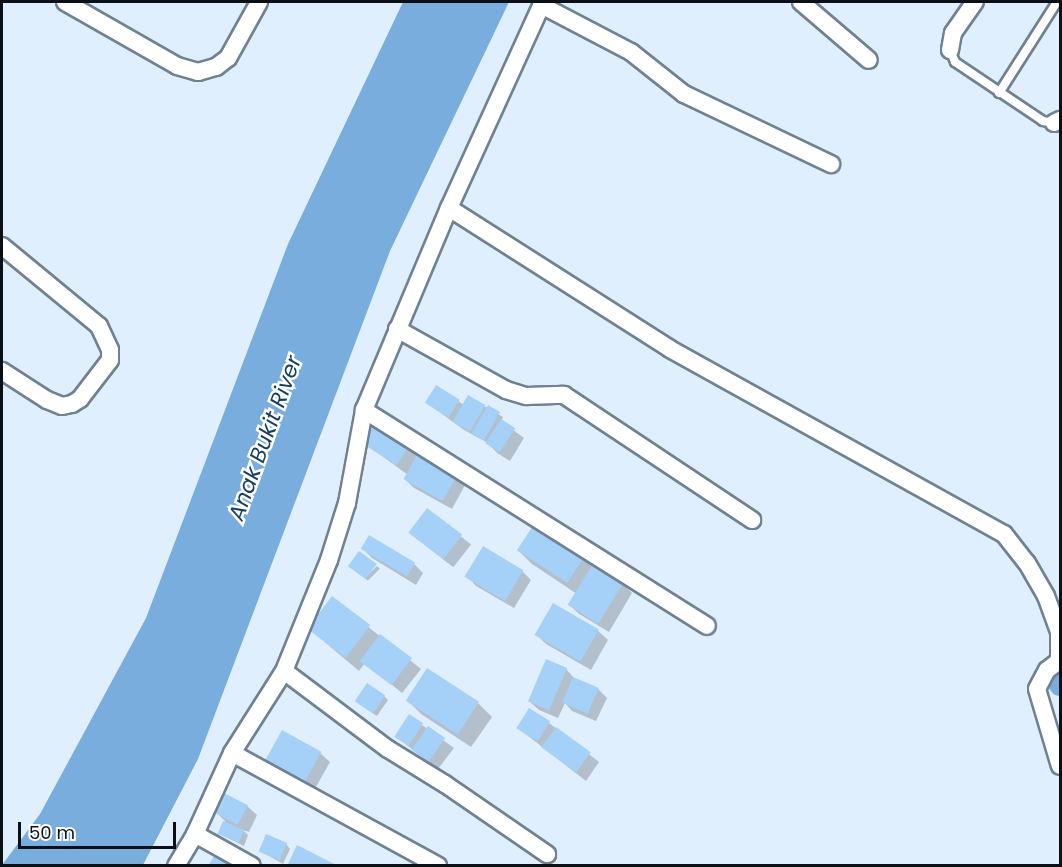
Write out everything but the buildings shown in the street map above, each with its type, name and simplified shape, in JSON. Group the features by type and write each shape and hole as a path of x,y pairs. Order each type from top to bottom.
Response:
{"street":[{"path":"65,2 177,66 198,72 216,67 228,58 259,2"},
{"path":"801,2 869,60"},
{"path":"950,50 953,33 975,2"},
{"path":"176,866 195,834 232,753 284,671 329,560 347,503 364,410 449,208 542,3 631,52 684,94 831,164"},
{"path":"449,208 670,349 1004,534 1027,563 1046,596 1059,631 1059,661 1047,670 1036,689 1060,766"},
{"path":"2,246 99,326 110,350 110,360 80,399 62,406 2,371"},
{"path":"397,329 506,390 526,396 564,395 752,520"},
{"path":"364,410 707,626"},
{"path":"284,671 388,750 445,784 546,854"},
{"path":"232,753 438,866"},
{"path":"195,834 252,866"}],"lane":[{"path":"999,93 1057,2"},
{"path":"950,50 955,62 999,93 1043,121 1057,122"}],"water":[{"name":"Anak Bukit River","path":"403,2 509,2 390,251 198,759 143,865 2,865 40,814 146,618 288,244"}]}
